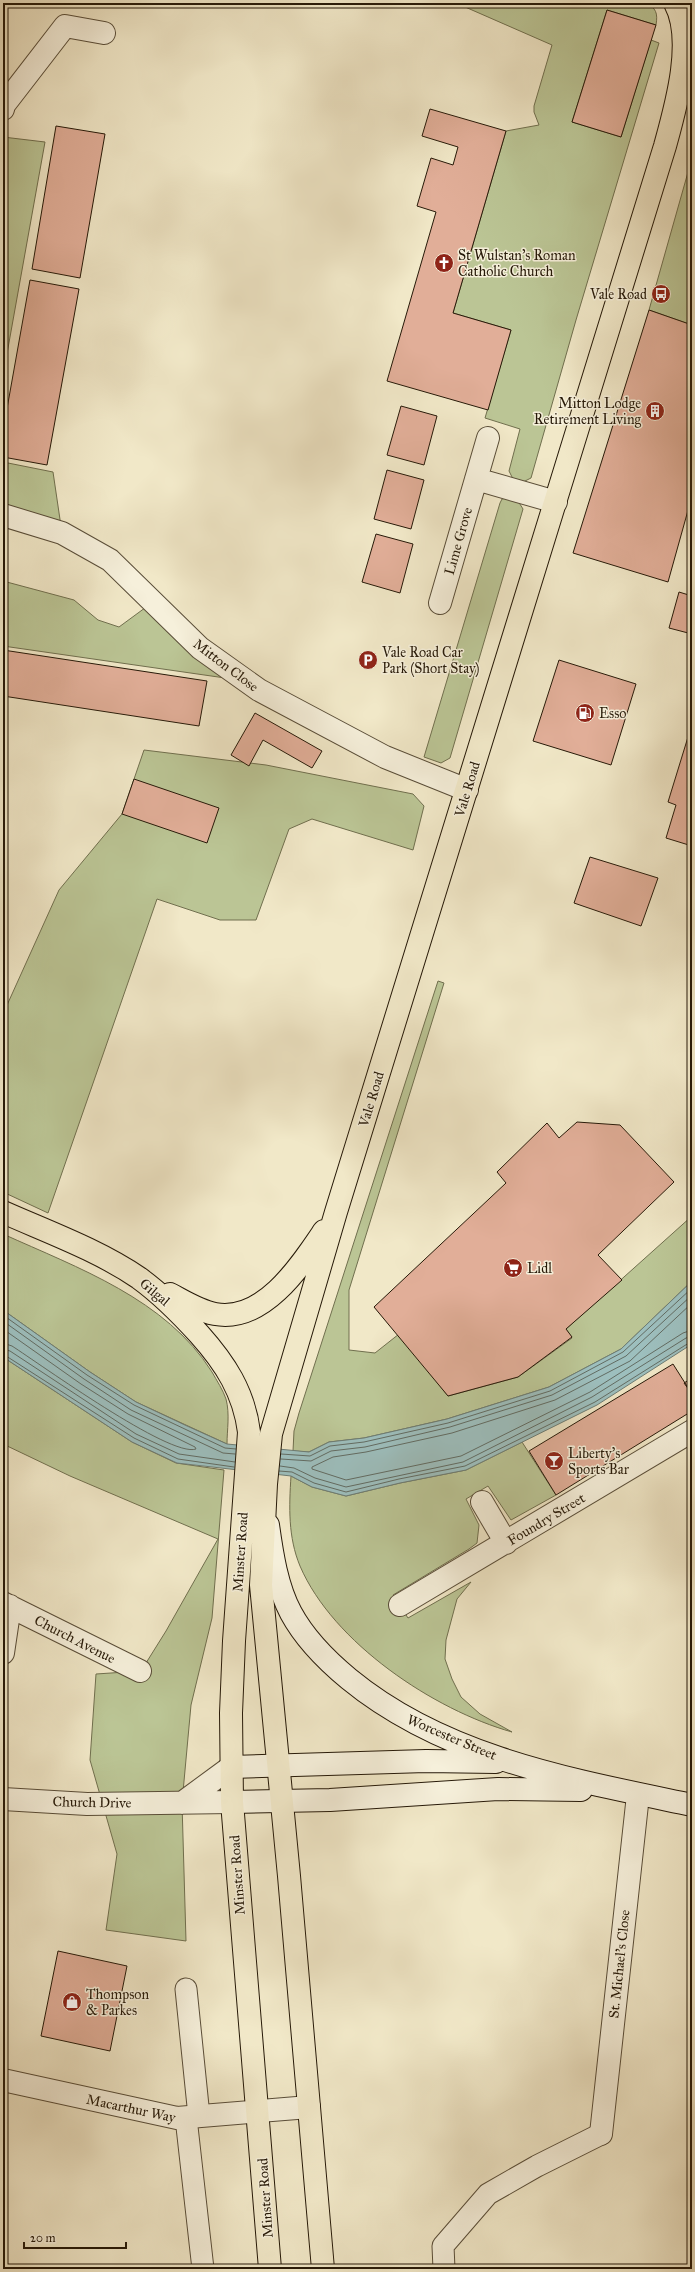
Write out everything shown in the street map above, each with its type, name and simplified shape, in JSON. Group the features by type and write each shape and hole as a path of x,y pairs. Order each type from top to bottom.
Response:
{"main road":[{"path":"665,146 681,84 684,63 684,24 675,3"},
{"path":"665,146 692,103"},
{"name":"Vale Road","path":"259,1486 271,1434 336,1212 665,146"},
{"name":"Gilgal","path":"3,1212 89,1251 139,1278 165,1299 186,1320 222,1360 239,1392 249,1432 259,1486"},
{"path":"139,1278 198,1309 216,1314 244,1312 265,1300 293,1275 336,1212"},
{"name":"Minster Road","path":"259,1486 261,1585 320,2212 323,2269"},
{"name":"Minster Road","path":"259,1486 234,1641 231,1767 232,1802 270,2269"}],"street":[{"path":"3,109 4,105 66,26 104,33"},
{"name":"Lime Grove","path":"440,603 488,438"},
{"path":"476,479 556,502"},
{"name":"Mitton Close","path":"3,515 62,533 110,560 200,648 259,690 379,754 418,772 467,790"},
{"name":"Foundry Street","path":"400,1606 692,1431"},
{"name":"Worcester Street","path":"259,1486 283,1594 290,1612 312,1644 340,1671 373,1699 420,1726 512,1763 638,1795 692,1805"},
{"path":"482,1502 506,1542"},
{"name":"Church Avenue","path":"3,1654 6,1604 140,1671"},
{"name":"Worcester Street","path":"231,1767 426,1761 512,1763"},
{"path":"182,1804 231,1767"},
{"name":"Worcester Street","path":"232,1802 282,1801 498,1789 562,1788 638,1795"},
{"name":"St. Michael's Close","path":"601,2134 638,1795"},
{"name":"Church Drive","path":"3,1799 87,1804 182,1804 232,1802"},
{"name":"Macarthur Way","path":"3,2080 177,2118 309,2107"}],"lane":[{"path":"186,1989 192,2117 203,2269"},
{"path":"444,2269 443,2246 488,2194 537,2166 601,2134"}],"green space":[{"path":"456,3 646,3 656,11 657,17 656,25 607,10 572,122 621,137 651,40 659,43 576,320 531,478 523,482 513,479 509,471 520,429 485,418 511,330 453,313 506,131 539,125 534,112 534,106 552,45"},
{"path":"3,137 45,142 3,376"},
{"path":"692,158 692,325 649,310"},
{"path":"3,462 53,472 62,533 3,515"},
{"path":"506,498 518,501 523,509 450,758 441,763 424,757 500,503 502,499"},
{"path":"3,581 74,600 98,620 119,627 153,602 246,681 3,646"},
{"path":"144,750 266,765 413,794 424,806 413,850 312,819 289,829 256,920 220,920 157,899 48,1213 3,1192 3,1014 59,890 122,814"},
{"path":"438,981 444,983 349,1290 349,1350 375,1353 399,1334 448,1396 518,1377 572,1338 566,1329 692,1216 692,1281 621,1349 549,1387 447,1419 364,1438 329,1442 309,1452 293,1451 294,1431 299,1413"},
{"path":"3,1234 90,1273 118,1288 145,1305 170,1324 193,1347 212,1372 223,1392 228,1410 227,1444 136,1402 90,1372 3,1310"},
{"path":"3,1357 132,1442 176,1463 224,1470 212,1618 191,1705 182,1803 186,1941 106,1930 117,1854 90,1760 96,1674 141,1671 166,1631 218,1539 70,1476 3,1444"},
{"path":"522,1442 556,1495 511,1520 488,1486 466,1499 479,1525 477,1543 393,1595 408,1618 471,1582 457,1599 446,1640 445,1659 452,1679 461,1697 480,1714 512,1732 482,1722 451,1708 419,1690 389,1670 361,1647 336,1621 315,1594 300,1566 291,1533 290,1499 291,1476 312,1487 346,1496 400,1483 466,1470"}],"water":[{"path":"692,1281 692,1344 597,1405 466,1470 400,1483 346,1496 312,1487 291,1476 177,1463 132,1442 3,1357 3,1310 90,1372 136,1402 187,1426 227,1444 309,1452 329,1442 364,1438 447,1419 549,1387 621,1349"}],"building":[{"path":"607,10 656,25 621,137 572,122"},
{"name":"St Wulstan's Roman Catholic Church","path":"430,109 506,131 453,313 511,330 488,410 387,381 436,212 417,206 431,158 453,165 458,147 422,136"},
{"path":"56,126 105,134 80,278 32,269"},
{"path":"30,280 79,289 47,465 3,457 3,431"},
{"name":"Mitton Lodge Retirement Living","path":"649,310 692,325 692,496 668,582 573,553"},
{"path":"401,406 437,416 424,465 387,455"},
{"path":"387,470 424,480 411,529 374,519"},
{"path":"376,534 413,544 400,593 362,582"},
{"path":"679,592 692,596 692,634 669,628"},
{"path":"3,650 207,681 199,726 3,696"},
{"name":"Esso","path":"559,660 636,684 611,765 533,741"},
{"path":"255,713 322,751 312,768 263,740 249,766 231,755"},
{"path":"692,724 692,846 666,838 676,805 668,802"},
{"path":"134,779 219,808 207,843 122,814"},
{"path":"590,857 658,878 641,926 574,903"},
{"name":"Lidl","path":"577,1122 620,1125 674,1182 598,1255 622,1280 566,1329 572,1337 518,1377 448,1396 374,1307 506,1183 497,1172 547,1123 559,1138"},
{"path":"673,1364 692,1394 692,1411 556,1495 529,1451"},
{"path":"692,1378 692,1394 684,1383"},
{"path":"58,1951 127,1966 110,2051 41,2036"}],"place":[{"name":"St Wulstan's Roman Catholic Church","path":"444,263"},
{"name":"Vale Road","path":"661,294"},
{"name":"Mitton Lodge Retirement Living","path":"655,411"},
{"name":"Vale Road Car Park (Short Stay)","path":"368,660"},
{"name":"Esso","path":"585,713"},
{"name":"Lidl","path":"513,1268"},
{"name":"Liberty's Sports Bar","path":"554,1461"},
{"name":"Thompson & Parkes","path":"72,2002"}]}
